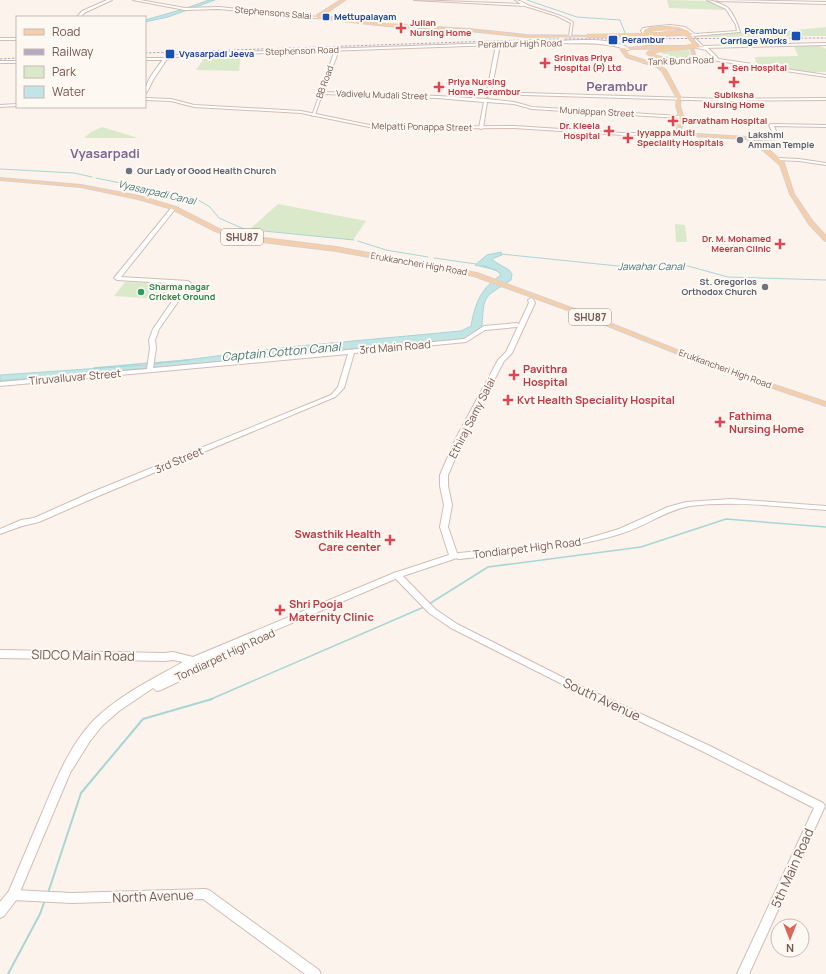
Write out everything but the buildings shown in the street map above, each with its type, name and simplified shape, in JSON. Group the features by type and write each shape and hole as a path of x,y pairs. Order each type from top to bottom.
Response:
{"main road":[{"path":"79,16 81,12 109,0"},
{"name":"Stephensons Salai","path":"134,0 185,8 219,8 319,16"},
{"name":"Stephensons Salai","path":"140,0 185,8"},
{"path":"319,16 343,0"},
{"name":"Perambur High Road","path":"319,16 387,26 531,36 585,36 645,33"},
{"path":"645,33 646,30 653,28 684,29 689,31 689,35 698,45 692,48 664,49 649,54 656,57 680,59 695,56 700,58"},
{"path":"645,33 647,30 652,29 675,28 686,30 696,45 695,47 688,48 661,48 648,53 634,56 628,54 627,49 682,48 693,48 701,47 710,52 718,60"},
{"path":"585,36 654,35 672,31 689,34"},
{"path":"645,33 689,34"},
{"path":"645,33 659,35"},
{"path":"412,47 558,42"},
{"name":"Perambur High Road","path":"412,47 558,42 616,44 624,46 627,49"},
{"name":"Stephenson Road","path":"146,59 165,59 181,55 412,47"},
{"path":"693,48 695,56"},
{"name":"Tank Bund Road","path":"627,49 623,50 627,56 644,62 700,58 826,76"},
{"path":"644,62 663,68 679,98 680,117 682,119 677,134 750,139 778,160 784,169 792,194 811,223 825,237"},
{"name":"Melpatti Ponappa Street","path":"146,99 171,100 194,106 301,112 379,128 514,127 623,134 677,134"},
{"path":"0,106 16,105"},
{"name":"Erukkancheri High Road","path":"0,178 94,188 146,200 174,208 230,235 257,240 336,249 477,273 715,367 826,404"},
{"name":"SHU87","path":"0,178 83,184 138,196 175,207 234,234 265,240 350,249 426,264"},
{"name":"SHU87","path":"536,297 696,356 826,400"},
{"name":"Ethiraj Samy Salai","path":"457,556 444,527 446,524 448,505 444,486 447,465 502,360 507,354 506,352 518,325 536,297"},
{"path":"507,354 509,353 522,318"},
{"name":"Tondiarpet High Road","path":"0,912 13,895 65,771 79,748 106,715 132,698 196,664 399,576 457,559 457,556"},
{"name":"SIDCO Main Road","path":"0,654 165,657 196,664"}],"street":[{"path":"415,0 524,5 549,12 572,24 570,36"},
{"path":"516,0 524,5"},
{"path":"659,35 739,32 737,24 726,8 710,0"},
{"path":"718,0 826,3"},
{"name":"Perambur High Road","path":"645,33 642,31 644,29 671,27 686,28 689,34"},
{"path":"689,34 701,47 826,44"},
{"path":"689,34 687,35 693,48"},
{"path":"0,39 16,39"},
{"path":"481,128 493,79 495,57 498,45"},
{"name":"BB Road","path":"313,115 336,50"},
{"path":"146,90 165,59"},
{"path":"0,62 16,62"},
{"name":"Vadivelu Mudali Street","path":"322,93 408,95 514,103"},
{"path":"489,94 736,100 826,99"},
{"name":"Muniappan Street","path":"514,103 532,108 680,117"},
{"path":"750,139 778,138 771,125 826,126"},
{"path":"778,160 799,160 826,164"},
{"path":"150,367 153,348 152,340 156,329 188,283 117,278 174,208"},
{"name":"3rd Main Road","path":"150,367 457,341 474,336 484,328 518,325"},
{"name":"3rd Street","path":"0,532 142,471 336,392 341,388 352,351"},
{"name":"Tiruvalluvar Street","path":"0,384 150,367"},
{"name":"Tondiarpet High Road","path":"457,556 582,542 622,530 671,509 689,504 731,502 826,508"},
{"name":"South Avenue","path":"399,576 425,601 432,611 454,626 707,749 820,806"},
{"name":"5th Main Road","path":"743,974 820,806"},
{"name":"North Avenue","path":"13,895 55,898 204,894 315,974"}],"green space":[{"path":"667,0 708,1 725,10 669,8"},
{"path":"826,27 826,36 694,37 692,35 785,31"},
{"path":"478,44 174,55 179,53"},
{"path":"816,45 825,48 826,50 826,72 815,73 756,64 755,57 798,56 794,46"},
{"path":"688,49 692,57 672,58 668,54 663,54 659,50"},
{"path":"241,54 239,71 196,70 206,55"},
{"path":"102,127 138,138 84,138 91,132"},
{"path":"278,204 366,221 353,240 250,229"},
{"path":"675,224 685,225 687,242 676,242"},
{"name":"Sharma nagar Cricket Ground","path":"125,282 170,284 161,299 114,296"}],"water":[{"path":"209,0 215,0 168,17 146,22 146,20"},
{"path":"501,252 502,255 492,260 509,270 512,274 511,280 487,297 484,307 482,326 467,338 456,341 0,381 0,375 146,365 288,347 461,331 471,326 480,297 488,285 501,275 496,270 475,265 487,255"}],"waterway":[{"path":"527,0 577,17 620,20 625,33"},
{"name":"Vyasarpadi Canal","path":"0,169 74,173 92,177"},
{"name":"Vyasarpadi Canal","path":"96,178 195,198 210,207 219,218 244,229 354,240"},
{"name":"Vyasarpadi Canal","path":"358,241 386,250 428,257"},
{"name":"Jawahar Canal","path":"501,254 618,266 688,266 728,277 826,280"},
{"name":"Vyasarpadi Canal","path":"434,258 476,264"},
{"name":"Captain Cotton Canal","path":"482,265 497,271 501,275"},
{"name":"Captain Cotton Canal","path":"153,363 189,360"},
{"name":"Captain Cotton Canal","path":"94,368 150,363"},
{"path":"429,604 488,567 641,547 726,519 826,527"},
{"path":"210,700 424,607"},
{"path":"48,893 81,793 143,719 210,700"},
{"path":"8,974 40,914 45,900"}],"railway":[{"path":"146,53 551,39 826,38"},
{"path":"0,59 16,58"}],"place":[{"name":"Mettupalayam","path":"326,17"},
{"name":"Julian Nursing Home","path":"401,28"},
{"name":"Perambur Carriage Works","path":"796,36"},
{"name":"Perambur","path":"613,40"},
{"name":"Vyasarpadi Jeeva","path":"170,54"},
{"name":"Srinivas Priya Hospital (P) Ltd","path":"545,63"},
{"name":"Sen Hospital","path":"723,68"},
{"name":"Subiksha Nursing Home","path":"734,82"},
{"name":"Priya Nursing Home, Perambur","path":"439,87"},
{"name":"Parvatham Hospital","path":"673,121"},
{"name":"Dr. Kleela Hospital","path":"609,131"},
{"name":"Iyyappa Multi Speciality Hospitals","path":"628,138"},
{"name":"Lakshmi Amman Temple","path":"740,140"},
{"name":"Our Lady of Good Health Church","path":"129,171"},
{"name":"Dr. M. Mohamed Meeran Clinic","path":"780,244"},
{"name":"St. Gregorios Orthodox Church","path":"765,287"},
{"name":"Sharma nagar Cricket Ground","path":"141,292"},
{"name":"Pavithra Hospital","path":"514,375"},
{"name":"Kvt Health Speciality Hospital","path":"508,400"},
{"name":"Fathima Nursing Home","path":"720,422"},
{"name":"Swasthik Health Care center","path":"390,540"},
{"name":"Shri Pooja Maternity Clinic","path":"280,610"}],"district":[{"name":"Perambur","path":"617,86"},
{"name":"Vyasarpadi","path":"105,153"}]}
